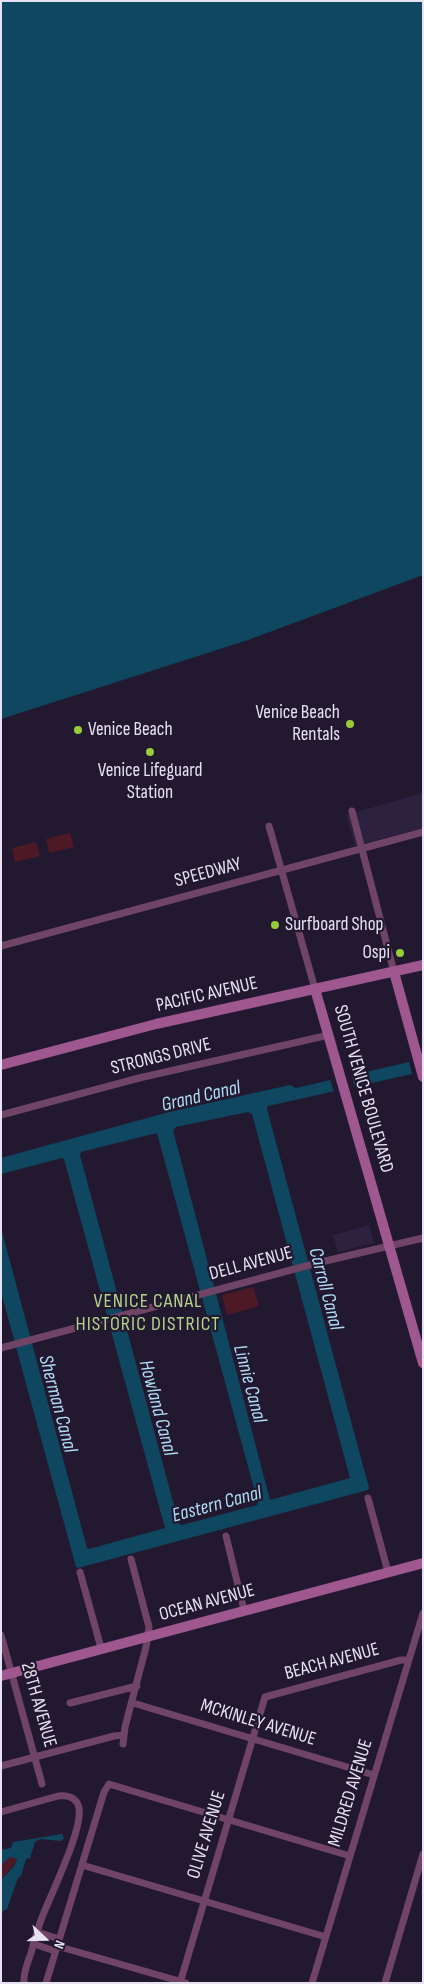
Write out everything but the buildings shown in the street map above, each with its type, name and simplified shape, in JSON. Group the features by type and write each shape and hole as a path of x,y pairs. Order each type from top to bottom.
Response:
{"main road":[{"name":"PACIFIC AVENUE","path":"1,1065 156,1024 423,965"},
{"path":"394,972 423,1077"},
{"name":"SOUTH VENICE BOULEVARD","path":"315,989 423,1363"},
{"name":"OCEAN AVENUE","path":"1,1676 423,1563"}],"street":[{"path":"352,811 394,972"},
{"name":"SOUTH VENICE BOULEVARD","path":"269,826 283,870 315,989"},
{"name":"SPEEDWAY","path":"1,946 423,832"},
{"name":"STRONGS DRIVE","path":"1,1115 139,1078 329,1035"},
{"name":"DELL AVENUE","path":"4,1347 311,1264 423,1238"},
{"path":"368,1498 388,1572"},
{"path":"226,1536 244,1610"},
{"path":"123,1744 149,1626 131,1559"},
{"path":"80,1572 101,1648"},
{"name":"MILDRED AVENUE","path":"312,1983 423,1613"},
{"name":"28TH AVENUE","path":"1,1635 42,1784"},
{"name":"BEACH AVENUE","path":"265,1697 401,1660 408,1660"},
{"path":"70,1703 137,1686"},
{"name":"OLIVE AVENUE","path":"182,1982 265,1697"},
{"name":"MCKINLEY AVENUE","path":"133,1703 374,1775"},
{"path":"1,1766 124,1735"},
{"path":"46,1983 108,1784 350,1856"},
{"path":"1,1812 58,1796 73,1798 79,1805 80,1814 77,1825 37,1932 24,1983"},
{"path":"385,1983 423,1854"},
{"path":"82,1865 326,1937"},
{"path":"37,1932 57,1945"},
{"path":"34,1944 57,1945 182,1982"}],"shaded area":[{"path":"423,793 423,828 355,846 346,815"},
{"path":"70,833 74,847 49,853 46,839"},
{"path":"36,842 40,856 15,862 12,848"},
{"path":"369,1225 374,1243 338,1252 333,1235"},
{"path":"253,1287 259,1306 227,1315 222,1295"},
{"path":"10,1857 16,1858 17,1861 1,1880 1,1865"}],"water":[{"path":"1,1 423,1 423,575 248,640 1,719"},
{"path":"409,1062 412,1074 268,1106 267,1109 369,1488 368,1490 78,1568 76,1567 1,1292 1,1228 87,1548 165,1528 64,1159 1,1174 1,1158 169,1112 290,1085 296,1088","holes":["248,1112 252,1114 350,1478 270,1500 173,1130 176,1127","157,1133 258,1503 257,1505 182,1525 179,1524 80,1155 81,1152"]},
{"path":"62,1834 64,1838 61,1841 40,1839 35,1842 30,1858 26,1859 21,1876 18,1878 7,1909 3,1911 1,1916 1,1880 15,1865 17,1859 10,1857 1,1865 1,1850 11,1848 13,1842"}],"pier":[{"path":"351,1073 355,1089 308,1100 334,1092 330,1079 305,1085 305,1083"}],"place":[{"name":"Venice Beach Rentals","path":"350,724"},
{"name":"Venice Beach","path":"78,730"},
{"name":"Venice Lifeguard Station","path":"150,752"},
{"name":"Surfboard Shop","path":"275,925"},
{"name":"Ospi","path":"400,953"}],"district":[{"name":"VENICE CANAL HISTORIC DISTRICT","path":"148,1314"}],"water label":[{"name":"Grand Canal","path":"201,1097"},
{"name":"Carroll Canal","path":"325,1289"},
{"name":"Linnie Canal","path":"249,1384"},
{"name":"Sherman Canal","path":"57,1404"},
{"name":"Howland Canal","path":"157,1408"},
{"name":"Eastern Canal","path":"217,1505"}]}
